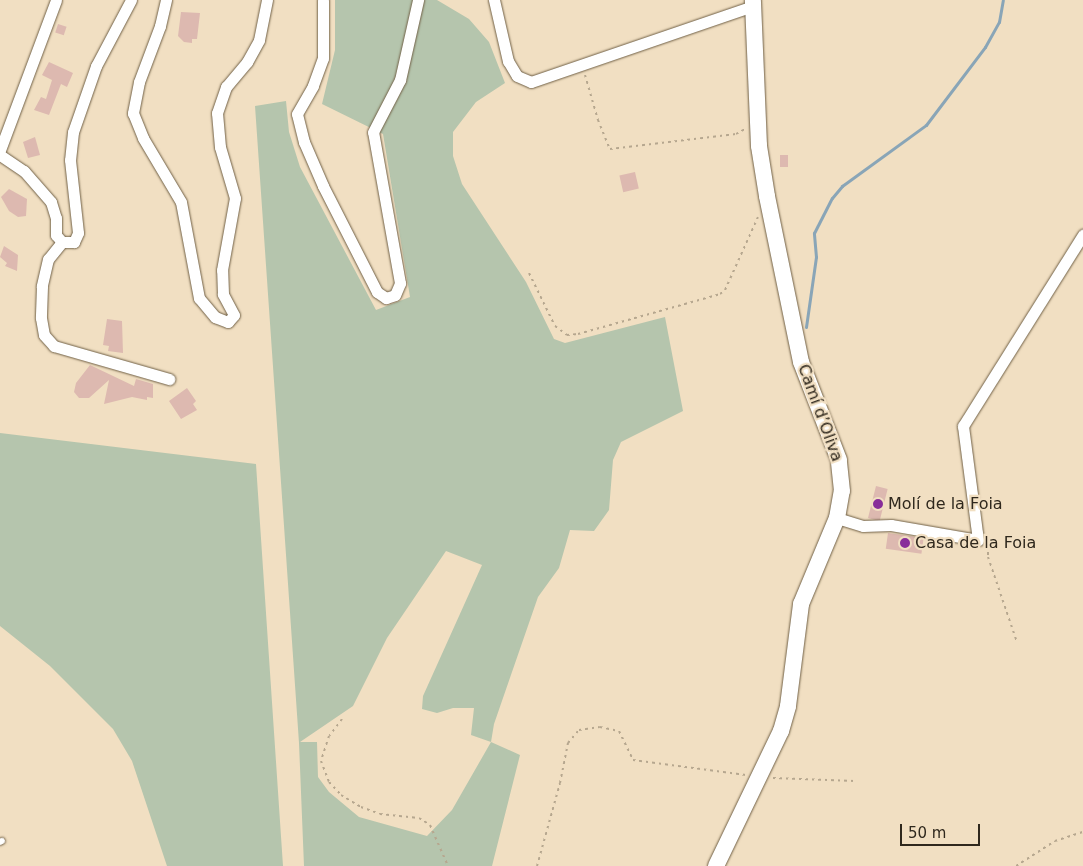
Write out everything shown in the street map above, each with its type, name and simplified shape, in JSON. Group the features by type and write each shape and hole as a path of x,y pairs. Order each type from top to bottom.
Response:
{"street":[{"path":"0,150 56,0"},
{"path":"0,154 14,162 45,195 54,211 56,235 62,242 74,242 78,233 70,150 76,122 96,66 131,0"},
{"path":"166,0 160,26 139,82 133,114 139,131 181,202 199,298 215,317 228,322 234,315 223,294 222,270 235,198 220,147 217,113 226,87 247,62 259,40 267,0"},
{"path":"323,0 323,58 313,86 297,114 304,142 324,186 378,292 386,298 395,295 400,283 373,132 400,80 418,0"},
{"path":"494,0 508,61 517,76 538,82 753,3"},
{"name":"Camí d’Oliva","path":"716,866 781,731 788,706 803,599 837,518 842,490 839,460 801,362 767,196 759,146 753,3"},
{"path":"837,518 863,526 891,525 978,540 963,426 1083,234"},
{"path":"62,242 48,260 42,286 41,318 46,340 62,349 170,380"}],"path":[{"path":"583,67 595,112 610,148 736,134 747,127"},
{"path":"529,273 555,326 572,336 720,294 726,290 767,196"},
{"path":"978,540 986,538 988,541 988,557 1017,642"},
{"path":"342,719 329,736 320,761 329,782 341,795 361,807 380,814 419,818 430,825 448,866"},
{"path":"537,866 560,783 568,743 580,730 600,727 619,731 633,760 760,778 855,781"},
{"path":"1016,866 1055,841 1083,832"}],"green space":[{"path":"335,0 437,0 469,19 489,42 505,83 476,102 453,132 453,156 462,184 526,282 554,339 565,343 665,317 683,411 621,442 613,460 609,510 594,531 570,530 559,568 538,597 494,724 491,742 520,755 492,866 304,866 299,743 255,106 286,101 289,132 300,167 376,310 410,297 383,134 322,104 335,50","holes":["446,551 482,565 423,696 422,709 437,713 453,708 474,708 471,735 491,742 452,810 427,836 359,817 329,792 318,777 317,742 300,742 353,706 387,638"]},
{"path":"0,433 256,464 283,866 167,866 132,761 113,729 50,666 0,626"}],"building":[{"path":"181,12 200,13 197,39 192,39 192,43 184,42 178,36"},
{"path":"58,24 67,27 64,35 55,33"},
{"path":"49,62 73,73 67,87 61,84 49,115 34,110 41,97 46,99 52,80 42,75"},
{"path":"35,137 40,155 28,158 23,142"},
{"path":"780,155 788,155 788,167 780,167"},
{"path":"635,172 639,189 623,192 619,176"},
{"path":"9,189 27,199 26,216 18,217 9,211 1,197"},
{"path":"4,246 18,255 17,271 5,266 7,263 0,257"},
{"path":"107,319 122,321 123,353 108,351 109,346 103,345"},
{"path":"90,365 134,386 136,379 153,384 153,398 147,397 147,400 132,397 104,404 109,380 89,398 79,398 74,392 76,383"},
{"path":"187,388 196,401 193,404 197,410 181,419 169,401"},
{"name":"Molí de la Foia","path":"876,486 888,489 880,521 868,518"},
{"name":"Casa de la Foia","path":"888,533 924,538 921,554 886,549"}],"waterway":[{"path":"806,327 816,257 814,233 832,198 842,186 926,125 985,47 999,22 1003,0"}],"place":[{"name":"Molí de la Foia","path":"878,504"},
{"name":"Casa de la Foia","path":"905,543"}]}
